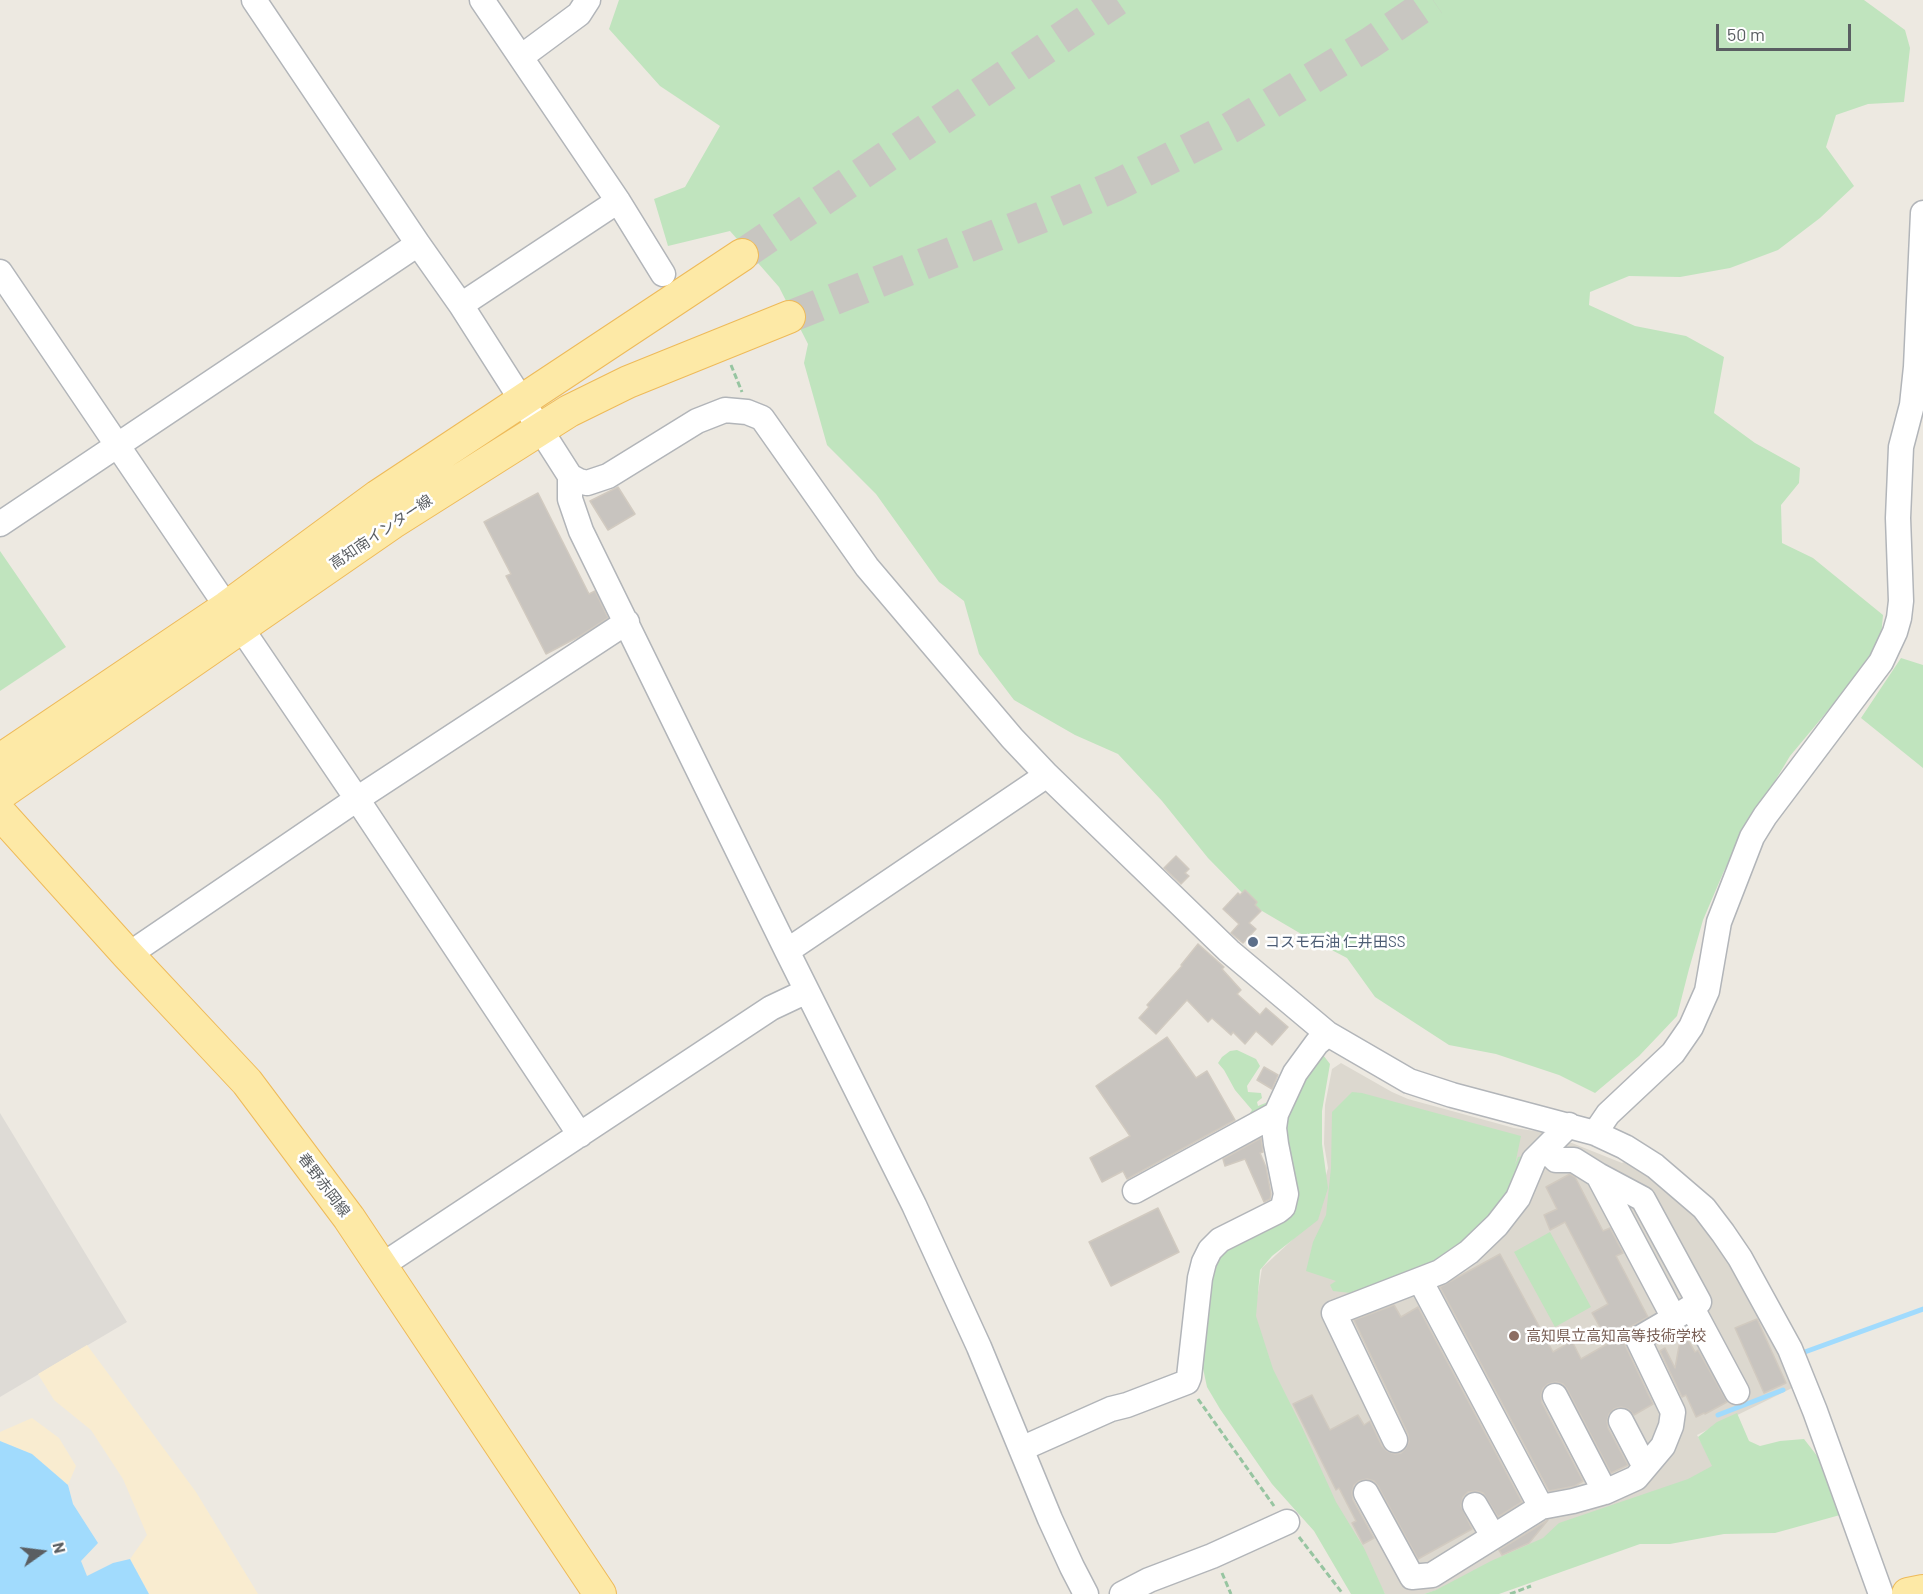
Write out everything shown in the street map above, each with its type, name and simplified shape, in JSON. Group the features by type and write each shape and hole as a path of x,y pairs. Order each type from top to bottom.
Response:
{"main road":[{"name":"高知南インター線","path":"0,794 234,617 378,496 742,255"},
{"name":"高知南インター線","path":"0,760 392,523 569,411 628,382 789,317"},
{"name":"春野赤岡線","path":"0,813 247,1082 349,1218 600,1594"},
{"path":"1908,1594 1923,1592"}],"street":[{"path":"254,0 461,306 570,476 587,483 609,476 697,421 725,410 747,412 762,418 867,567 1012,738 1047,775 1229,951 1328,1034 1409,1080 1452,1095 1596,1133 1625,1147 1655,1166 1704,1208 1740,1258 1790,1349 1815,1411 1881,1594"},
{"path":"482,0 618,201 663,274"},
{"path":"521,57 579,14 588,0"},
{"path":"461,306 618,201"},
{"path":"1596,1133 1608,1114 1673,1053 1691,1027 1707,991 1719,922 1752,837 1765,816 1881,662 1895,632 1901,601 1898,518 1901,447 1912,405 1916,368 1923,213"},
{"path":"0,524 418,244"},
{"path":"0,272 357,799 580,1135"},
{"path":"570,476 570,499 581,531 914,1205 979,1347 1071,1567 1086,1594"},
{"path":"128,955 357,799 627,622"},
{"path":"787,951 1047,775"},
{"path":"381,1266 771,1008 807,992"},
{"path":"1021,1449 1111,1409 1187,1382 1204,1262 1210,1250 1220,1240 1283,1207 1286,1200 1274,1128 1276,1114 1295,1073 1317,1043 1328,1034"},
{"path":"1136,1191 1276,1114"},
{"path":"1395,1440 1334,1313 1440,1272 1470,1252 1497,1225 1518,1198 1540,1154 1569,1125"},
{"path":"1540,1154 1556,1160 1574,1160 1598,1175 1683,1313 1737,1392"},
{"path":"1420,1280 1541,1507"},
{"path":"1366,1494 1412,1577 1432,1575 1541,1507 1605,1492 1636,1478 1663,1446 1671,1426 1673,1412 1638,1339 1683,1313"},
{"path":"1555,1396 1605,1492"},
{"path":"1621,1421 1645,1467"},
{"path":"1475,1505 1493,1536"},
{"path":"1122,1594 1149,1580 1212,1556 1287,1522"}],"path":[{"path":"729,360 743,394"},
{"path":"1187,1382 1287,1522 1343,1594"},
{"path":"1510,1594 1531,1586"}],"shaded area":[{"name":"高知県立高知高等技術学校","path":"1341,1063 1408,1099 1514,1128 1542,1132 1546,1139 1559,1143 1572,1143 1624,1162 1653,1179 1700,1220 1736,1268 1775,1345 1792,1388 1697,1435 1719,1475 1463,1582 1424,1594 1385,1594 1333,1501 1260,1344 1254,1317 1262,1268 1305,1228 1318,1205 1328,1168 1324,1144 1325,1105 1332,1069"},
{"path":"0,1113 127,1322 0,1397"}],"green space":[{"path":"619,0 1864,0 1905,30 1910,48 1904,102 1868,104 1836,115 1826,147 1854,186 1820,218 1778,250 1730,268 1680,277 1629,276 1590,292 1589,305 1635,326 1686,336 1724,357 1714,413 1755,443 1800,468 1799,483 1781,505 1782,543 1813,558 1883,615 1880,648 1790,756 1752,819 1724,871 1703,920 1677,1016 1639,1056 1595,1093 1559,1075 1496,1054 1449,1045 1375,997 1347,958 1257,908 1208,858 1162,801 1118,754 1075,735 1014,700 979,654 964,601 939,582 876,494 827,445 804,363 808,344 779,287 730,231 668,246 654,199 685,187 720,126 660,86 609,29"},
{"path":"0,551 66,647 0,691"},
{"path":"1901,658 1923,665 1923,768 1861,718"},
{"path":"1237,1050 1256,1059 1260,1066 1247,1086 1248,1092 1261,1093 1262,1098 1257,1102 1258,1106 1268,1102 1270,1109 1253,1119 1250,1113 1252,1110 1235,1090 1218,1063 1230,1051"},
{"path":"1320,1051 1330,1064 1322,1111 1322,1144 1328,1188 1318,1220 1272,1256 1260,1270 1256,1316 1273,1369 1336,1502 1364,1548 1385,1594 1351,1594 1314,1531 1272,1484 1220,1409 1207,1387 1199,1350 1216,1256 1286,1214 1286,1101"},
{"path":"1352,1092 1521,1136 1515,1165 1518,1157 1523,1156 1517,1192 1441,1262 1399,1281 1351,1293 1333,1291 1330,1285 1336,1281 1306,1271 1313,1242 1326,1215 1331,1168 1332,1112"},
{"path":"1550,1232 1591,1307 1555,1327 1514,1252"},
{"path":"1737,1413 1749,1441 1760,1446 1804,1439 1818,1457 1840,1515 1775,1533 1724,1534 1670,1544 1640,1544 1499,1594 1424,1594 1543,1538 1559,1523 1688,1479 1712,1466 1698,1437 1717,1422"}],"sand":[{"path":"87,1345 196,1492 258,1594 149,1594 130,1559 147,1535 123,1479 91,1430 54,1400 38,1374"},
{"path":"32,1418 59,1438 76,1466 68,1485 32,1454 0,1441 0,1432"}],"water":[{"path":"0,1441 32,1454 68,1485 130,1559 149,1594 0,1594"}],"pier":[{"path":"69,1482 132,1556 130,1559 113,1563 87,1576 81,1561 98,1543 73,1504"}],"building":[{"path":"618,487 635,514 608,530 590,501"},
{"path":"538,493 589,594 595,591 608,618 546,654 506,576 511,574 484,522"},
{"path":"1176,856 1189,869 1185,873 1189,876 1181,884 1164,868"},
{"path":"1245,890 1257,902 1255,905 1261,911 1249,923 1256,929 1243,943 1231,933 1239,924 1223,909 1238,893 1240,895"},
{"path":"1198,944 1224,967 1222,969 1241,990 1237,994 1260,1015 1266,1008 1288,1027 1272,1045 1256,1031 1245,1044 1233,1032 1231,1035 1212,1018 1208,1022 1187,1000 1156,1034 1139,1018 1149,1007 1147,1005 1182,966"},
{"path":"1167,1037 1196,1078 1207,1071 1235,1120 1127,1179 1123,1171 1102,1182 1090,1158 1130,1136 1096,1086"},
{"path":"1264,1067 1278,1075 1272,1089 1257,1080"},
{"path":"1261,1138 1263,1152 1260,1153 1266,1167 1271,1194 1270,1199 1264,1202 1245,1159 1225,1166 1223,1159"},
{"path":"1570,1174 1575,1177 1603,1231 1610,1228 1623,1253 1616,1256 1648,1317 1630,1327 1624,1339 1653,1404 1634,1415 1628,1409 1621,1407 1609,1414 1608,1428 1628,1465 1611,1473 1563,1384 1556,1382 1543,1388 1542,1403 1583,1481 1575,1486 1549,1491 1440,1287 1500,1254 1553,1352 1572,1341 1581,1359 1609,1343 1592,1313 1608,1304 1565,1222 1550,1230 1544,1215 1557,1209 1546,1187"},
{"path":"1158,1208 1179,1252 1111,1286 1089,1242"},
{"path":"1394,1305 1401,1317 1418,1307 1522,1502 1498,1517 1483,1493 1468,1492 1463,1497 1461,1506 1472,1529 1418,1559 1378,1486 1374,1481 1367,1479 1354,1485 1352,1492 1353,1500 1374,1538 1363,1544 1352,1523 1356,1521 1339,1488 1336,1490 1293,1404 1312,1395 1330,1430 1358,1415 1364,1425 1370,1421 1382,1446 1387,1451 1395,1454 1401,1453 1409,1442 1408,1434 1354,1320"},
{"path":"1757,1319 1786,1383 1764,1393 1735,1328"},
{"path":"1682,1330 1695,1352 1698,1350 1727,1402 1696,1417 1686,1395 1682,1397 1660,1351 1665,1348 1675,1368"},
{"path":"1548,1520 1529,1543 1502,1555 1499,1550"}],"waterway":[{"path":"1802,1353 1923,1309"},
{"path":"1718,1415 1783,1390"}],"tunnel":[{"path":"742,255 1117,0"},
{"path":"789,317 1055,212 1117,185 1230,128 1370,43 1433,0"}],"place":[{"name":"コスモ石油 仁井田SS","path":"1253,942"},
{"name":"高知県立高知高等技術学校","path":"1514,1336"}]}
